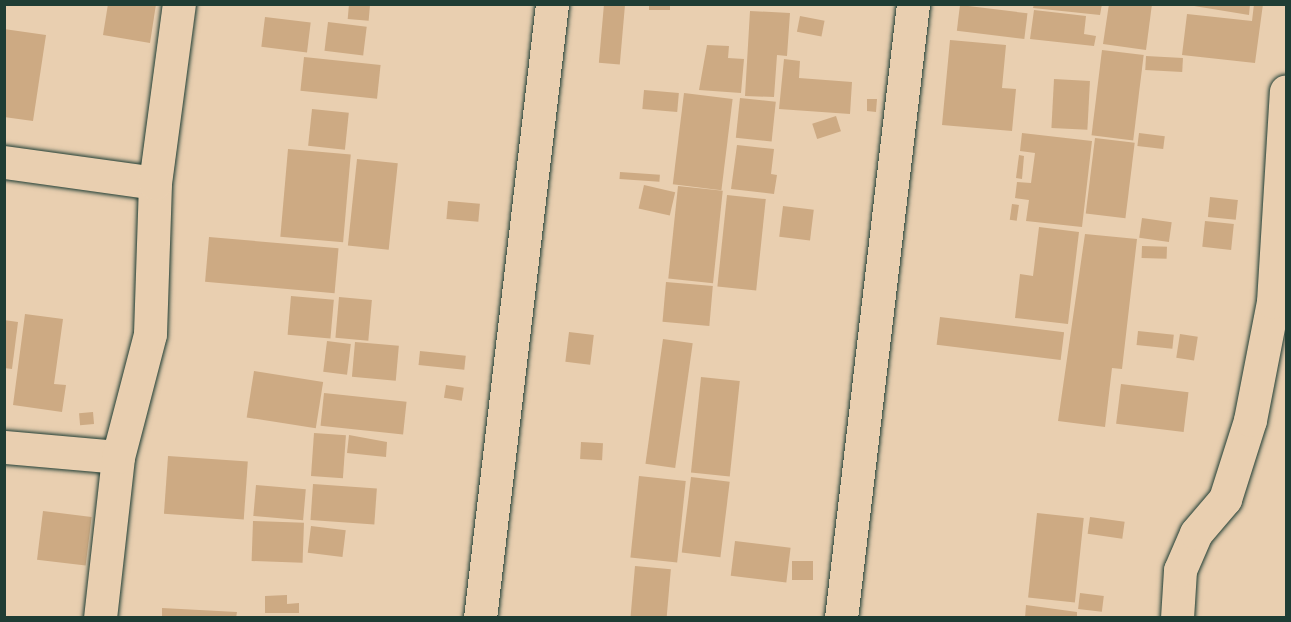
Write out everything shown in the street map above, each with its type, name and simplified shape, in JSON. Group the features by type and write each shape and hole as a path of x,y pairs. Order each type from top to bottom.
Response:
{"street":[{"path":"100,618 118,457 150,334 155,183 179,4"},
{"path":"480,618 552,4"},
{"path":"841,618 914,4"},
{"path":"1177,618 1180,570 1196,532 1225,499 1250,420 1272,302 1287,92"},
{"path":"4,162 155,183"},
{"path":"4,447 118,457"}],"building":[{"path":"108,4 156,4 150,43 103,35"},
{"path":"349,4 370,6 369,21 348,19"},
{"path":"604,4 625,6 620,65 599,63"},
{"path":"649,4 670,4 670,10 649,10"},
{"path":"1034,4 1102,4 1100,15 1033,8"},
{"path":"1109,4 1152,4 1146,50 1103,44"},
{"path":"1182,4 1250,4 1249,15"},
{"path":"1254,4 1263,4 1255,63 1182,55 1187,14 1252,21"},
{"path":"960,5 1027,13 1024,39 957,31"},
{"path":"1034,10 1086,16 1084,34 1096,36 1094,46 1030,39"},
{"path":"750,11 790,13 787,56 777,55 774,97 745,96"},
{"path":"800,16 825,21 821,36 797,32"},
{"path":"265,17 311,23 307,52 261,47"},
{"path":"328,22 367,27 363,56 324,51"},
{"path":"4,29 46,35 33,121 4,117"},
{"path":"950,40 1006,45 1002,88 1016,89 1012,131 942,125"},
{"path":"707,45 729,46 728,58 744,59 741,93 699,90"},
{"path":"1102,50 1144,55 1133,140 1092,135"},
{"path":"1146,56 1183,58 1182,72 1145,70"},
{"path":"304,57 381,65 377,99 300,91"},
{"path":"784,59 800,61 799,78 852,82 850,114 779,109"},
{"path":"1054,79 1090,81 1087,130 1051,128"},
{"path":"644,90 679,93 677,112 642,109"},
{"path":"684,93 733,99 721,190 673,184"},
{"path":"740,98 776,102 772,142 736,138"},
{"path":"867,99 877,99 876,112 867,111"},
{"path":"312,109 349,113 345,150 308,146"},
{"path":"836,116 841,131 817,139 812,124"},
{"path":"1022,133 1092,141 1082,227 1026,221 1029,200 1015,198 1017,182 1031,183 1035,153 1020,151"},
{"path":"1139,133 1165,136 1163,149 1137,146"},
{"path":"1095,138 1135,143 1125,218 1086,213"},
{"path":"737,145 774,149 771,174 777,175 774,194 731,189"},
{"path":"288,149 351,154 343,242 280,237"},
{"path":"1019,155 1024,156 1022,179 1016,178"},
{"path":"357,159 398,163 389,250 348,246"},
{"path":"620,172 660,175 659,182 620,179"},
{"path":"644,185 675,192 670,216 639,208"},
{"path":"678,186 723,191 713,283 668,278"},
{"path":"727,195 766,199 756,291 717,286"},
{"path":"1210,197 1238,200 1236,220 1208,217"},
{"path":"448,201 480,204 478,222 446,219"},
{"path":"1012,204 1019,205 1017,221 1010,220"},
{"path":"783,206 814,210 810,241 779,237"},
{"path":"1142,218 1172,222 1169,242 1139,238"},
{"path":"1205,221 1234,224 1231,250 1202,247"},
{"path":"1039,227 1079,232 1068,324 1015,318 1020,274 1033,276"},
{"path":"1085,234 1137,239 1122,369 1112,368 1105,427 1058,421"},
{"path":"209,237 339,248 335,293 205,282"},
{"path":"1142,246 1167,247 1167,259 1142,258"},
{"path":"666,282 713,286 709,326 663,322"},
{"path":"291,296 334,300 330,339 288,335"},
{"path":"339,297 372,300 368,341 335,338"},
{"path":"25,314 63,319 54,384 66,385 62,412 13,405"},
{"path":"940,317 1064,332 1061,360 937,345"},
{"path":"4,320 18,322 12,369 4,368"},
{"path":"1138,331 1174,335 1172,349 1137,345"},
{"path":"569,332 594,335 590,365 565,362"},
{"path":"1180,334 1198,337 1194,361 1176,358"},
{"path":"663,339 693,343 675,468 645,464"},
{"path":"327,341 351,344 347,375 323,372"},
{"path":"355,342 399,346 396,381 352,377"},
{"path":"420,351 466,356 464,370 419,365"},
{"path":"254,371 323,382 316,428 247,417"},
{"path":"701,377 740,381 730,477 691,472"},
{"path":"1121,384 1188,392 1184,432 1116,424"},
{"path":"446,385 464,388 462,401 444,398"},
{"path":"324,393 407,402 403,434 321,426"},
{"path":"93,412 94,424 80,425 79,413"},
{"path":"314,433 346,435 343,478 311,476"},
{"path":"349,435 387,442 386,457 347,453"},
{"path":"581,442 603,443 602,460 580,459"},
{"path":"168,456 248,462 244,519 164,514"},
{"path":"639,476 686,481 677,562 630,558"},
{"path":"691,477 730,482 720,557 682,552"},
{"path":"313,484 377,488 374,524 310,520"},
{"path":"256,485 306,489 303,520 253,516"},
{"path":"43,511 92,517 86,566 37,560"},
{"path":"1037,513 1084,518 1075,602 1028,598"},
{"path":"1090,517 1125,522 1122,539 1088,534"},
{"path":"253,521 304,523 303,563 252,561"},
{"path":"311,526 346,530 342,557 308,553"},
{"path":"735,541 791,548 786,583 731,576"},
{"path":"792,561 813,561 813,580 792,580"},
{"path":"635,566 671,569 667,618 630,618"},
{"path":"1080,593 1104,596 1102,612 1078,609"},
{"path":"287,595 287,604 299,603 299,613 265,613 265,596"},
{"path":"1026,605 1077,612 1077,618 1025,618"},
{"path":"162,608 237,612 236,618 162,618"}]}
